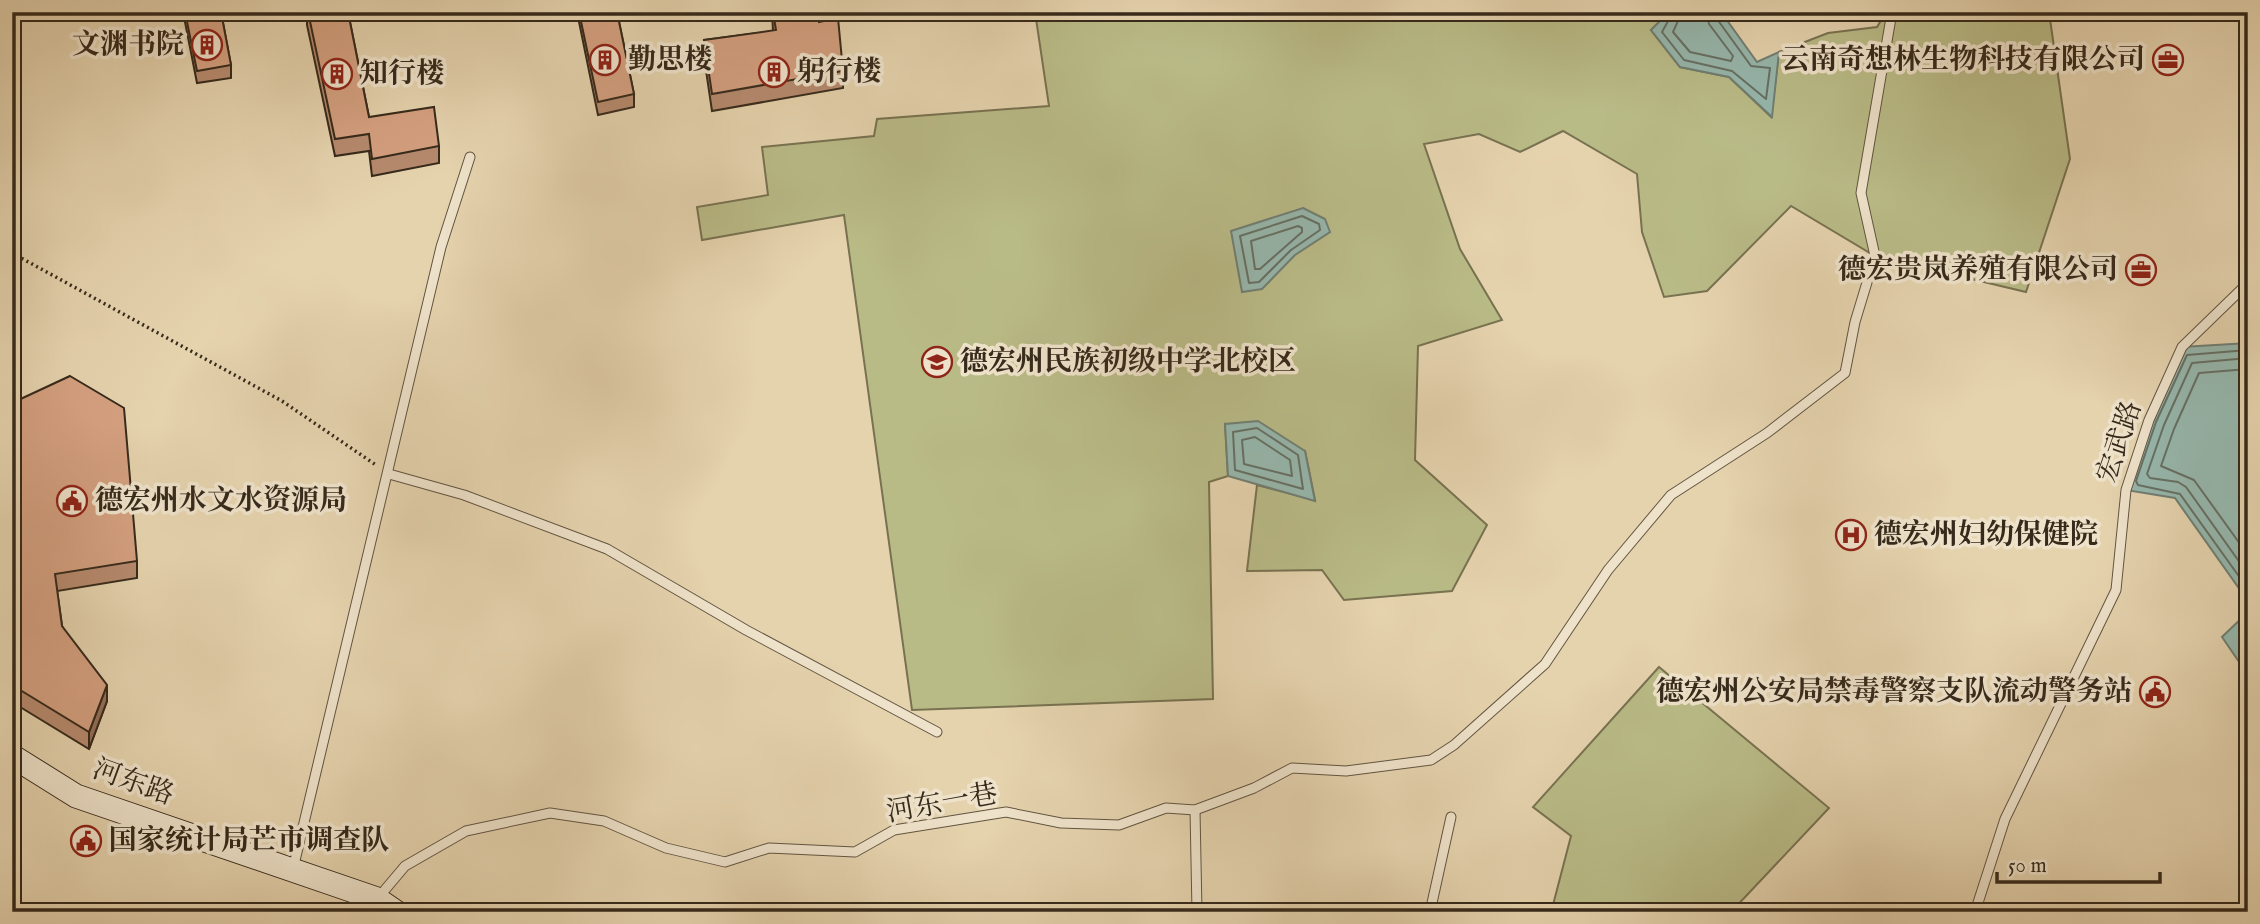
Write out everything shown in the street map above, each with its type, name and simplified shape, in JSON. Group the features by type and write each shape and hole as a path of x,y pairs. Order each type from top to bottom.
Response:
{"main road":[{"name":"河东路","path":"12,756 76,796 377,899 396,912"}],"lane":[{"name":"河东一巷","path":"377,899 405,866 466,831 550,813 604,821 666,848 725,862 769,848 855,852 894,830 1006,812 1061,822 1119,825 1166,808 1195,810 1254,788 1292,768 1346,771 1431,760 1454,745 1545,664 1608,570 1671,495 1768,433 1845,373 1855,322 1875,256 1861,193 1892,12"},
{"path":"293,870 441,247 470,157"},
{"name":"宏武路","path":"1975,912 2005,819 2116,590 2126,489 2149,420 2182,347 2248,283"},
{"path":"389,474 464,495 607,549 746,630 937,732"},
{"path":"1195,810 1197,912"},
{"path":"1430,912 1451,817"}],"path":[{"path":"12,253 282,401 389,474"}],"green space":[{"path":"1035,12 1669,12 1651,30 1680,67 1729,77 1771,117 1779,52 1828,33 1877,27 1886,12 2049,12 2070,159 2026,292 1875,256 1791,206 1707,291 1664,297 1642,232 1637,174 1563,131 1520,152 1479,134 1424,144 1460,249 1502,320 1418,346 1415,460 1487,525 1452,591 1344,600 1322,570 1247,571 1257,485 1315,500 1305,451 1225,424 1228,476 1209,482 1213,699 912,710 844,215 702,240 697,207 768,195 762,147 874,136 877,119 1049,106"},
{"path":"1659,667 1829,808 1731,912 1606,912 1553,905 1571,836 1533,807"}],"water":[{"path":"1669,12 1721,12 1757,62 1779,52 1772,117 1729,77 1680,67 1651,30"},
{"path":"1303,208 1325,219 1330,232 1295,255 1262,289 1242,292 1231,231"},
{"path":"2248,343 2248,601 2175,498 2126,490 2182,347"},
{"path":"1258,421 1305,451 1315,501 1228,476 1225,424"},
{"path":"2248,612 2248,675 2222,637"}],"building":[{"name":"文渊书院","path":"185,12 221,12 231,65 197,71"},
{"name":"知行楼","path":"308,12 348,12 369,117 434,107 439,146 372,159 369,134 335,139"},
{"name":"勤思楼","path":"579,12 617,12 634,94 598,102"},
{"name":"躬行楼","path":"773,12 817,12 819,22 838,18 843,71 712,94 704,40 776,30"},
{"name":"德宏州水文水资源局","path":"70,376 124,408 137,561 55,574 62,626 107,685 89,732 12,685 12,403"}],"place":[{"name":"文渊书院","path":"207,45"},
{"name":"勤思楼","path":"605,60"},
{"name":"云南奇想林生物科技有限公司","path":"2168,60"},
{"name":"躬行楼","path":"774,72"},
{"name":"知行楼","path":"337,74"},
{"name":"德宏贵岚养殖有限公司","path":"2141,270"},
{"name":"德宏州民族初级中学北校区","path":"937,362"},
{"name":"德宏州水文水资源局","path":"72,501"},
{"name":"德宏州妇幼保健院","path":"1851,535"},
{"name":"德宏州公安局禁毒警察支队流动警务站","path":"2155,692"},
{"name":"国家统计局芒市调查队","path":"86,841"}]}
